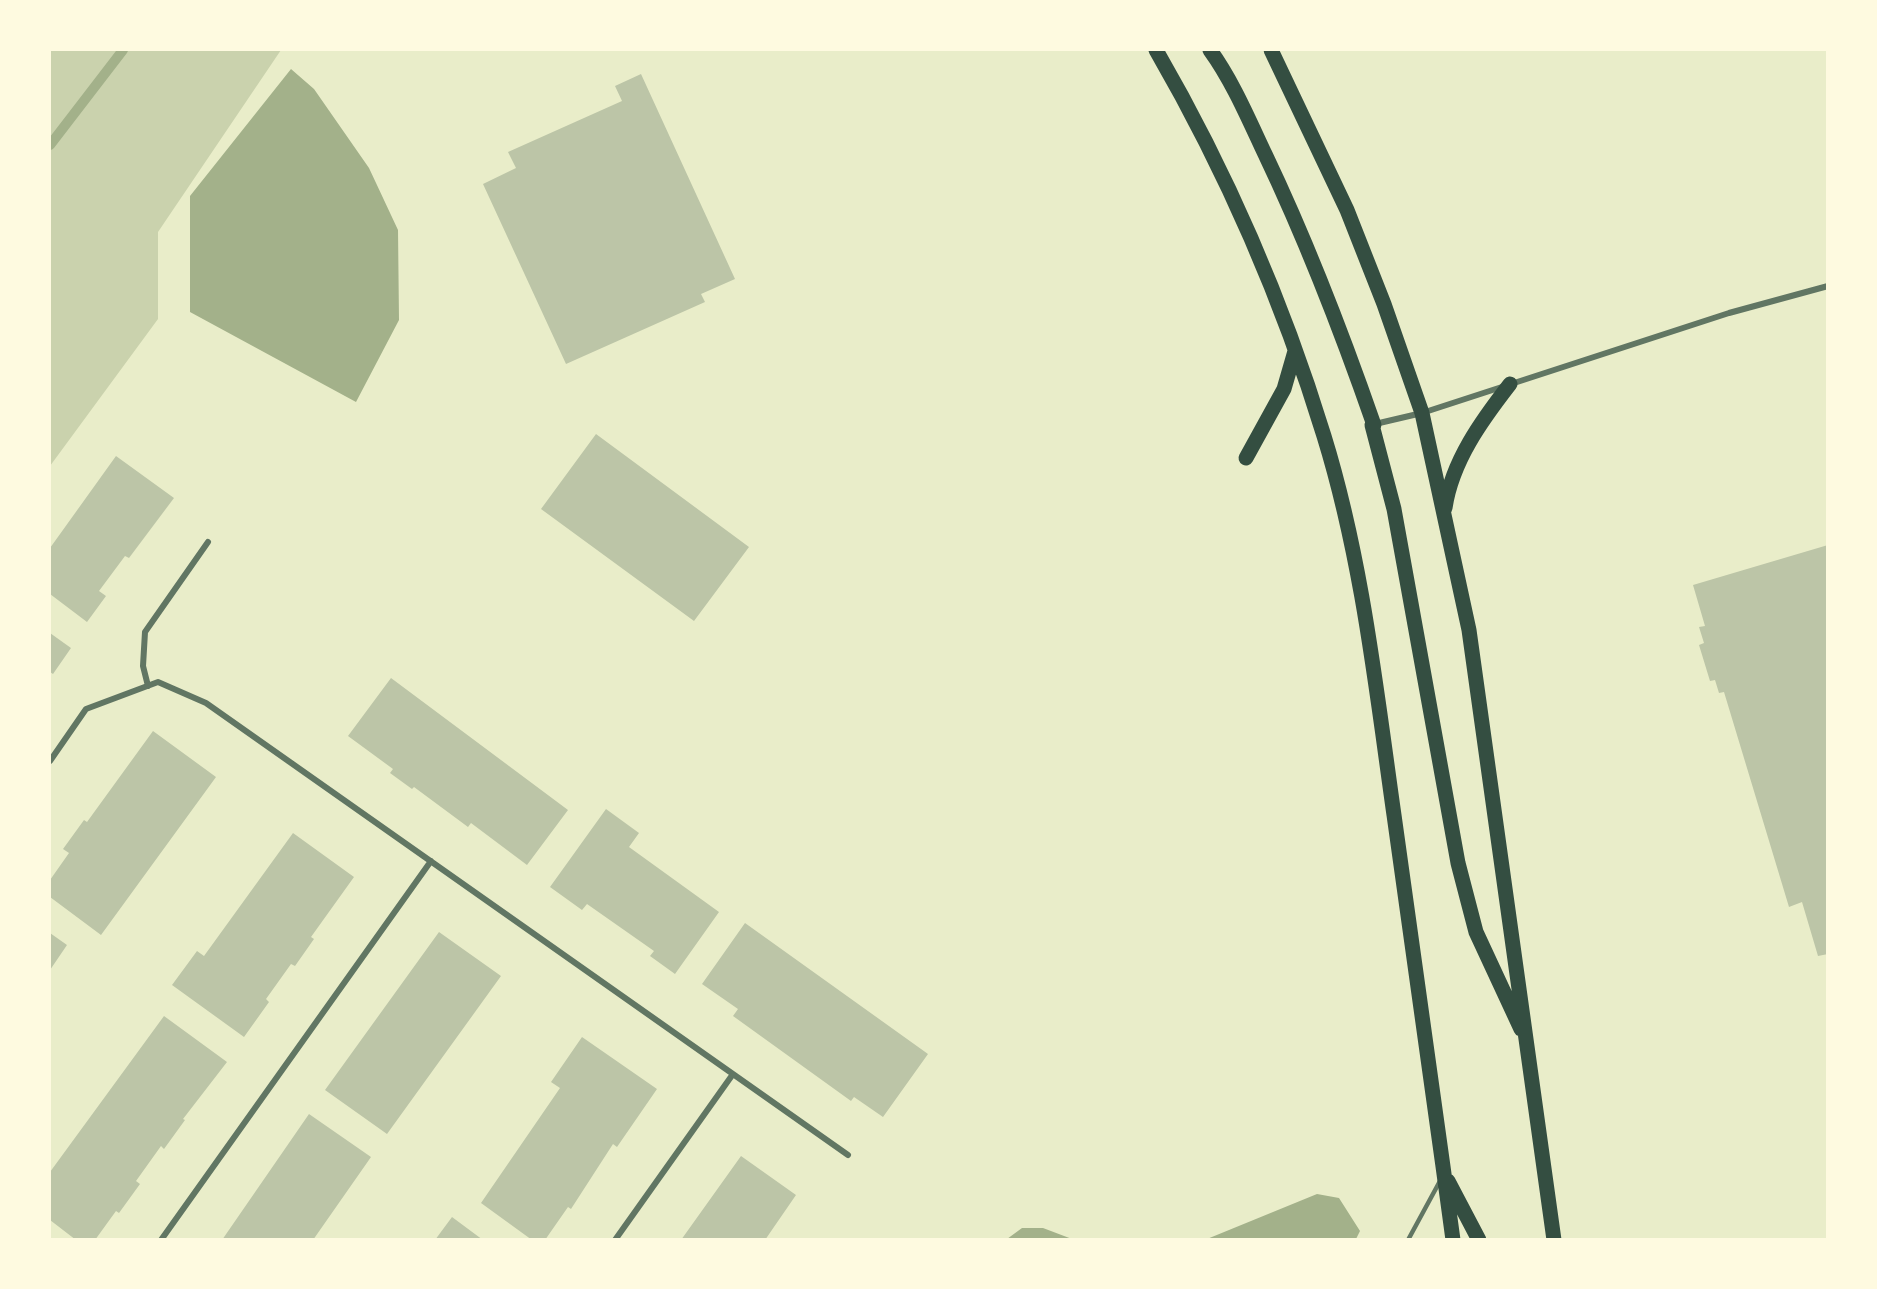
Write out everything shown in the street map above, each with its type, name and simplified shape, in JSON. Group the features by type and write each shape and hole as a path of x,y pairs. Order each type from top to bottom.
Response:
{"main road":[{"path":"1156,50 1230,194 1295,351 1325,438 1370,644 1453,1239"},
{"path":"1210,50 1240,101 1284,194 1347,348 1373,425 1398,531 1458,863 1476,932 1499,987 1527,1040"},
{"path":"1271,50 1347,210 1384,304 1422,413 1469,630 1554,1239"},
{"path":"1246,458 1284,389 1295,351"},
{"path":"1445,511 1451,483 1468,445 1510,384"},
{"path":"1444,1174 1479,1239"}],"street":[{"path":"1373,425 1422,413 1729,314 1827,286"},
{"path":"147,686 143,666 145,632 208,542"},
{"path":"50,760 86,709 147,686 158,682 206,703 848,1155"},
{"path":"161,1239 431,861"},
{"path":"615,1239 733,1074"}],"lane":[{"path":"1408,1239 1444,1174"}],"shaded area":[{"path":"50,50 281,50 158,232 158,319 50,466"},
{"path":"291,69 314,89 369,168 398,230 399,320 356,402 190,312 190,196"},
{"path":"1317,1194 1339,1198 1360,1231 1356,1239 1207,1239"},
{"path":"1022,1228 1043,1228 1072,1239 1007,1239"}],"building":[{"path":"641,74 735,279 701,294 705,302 566,364 483,184 516,168 508,152 622,101 615,86"},
{"path":"596,434 749,547 694,621 541,509"},
{"path":"116,456 174,498 129,558 125,556 99,591 106,596 87,622 50,594 50,548"},
{"path":"1828,545 1828,954 1818,956 1802,902 1789,907 1724,692 1719,693 1715,680 1710,681 1699,645 1704,643 1699,627 1705,626 1693,585"},
{"path":"50,633 71,648 53,674 50,672"},
{"path":"391,678 568,810 527,865 471,823 468,827 414,787 412,789 390,773 393,769 348,736"},
{"path":"153,731 216,777 101,935 50,897 50,880 69,853 63,849 84,820 87,822"},
{"path":"606,809 639,833 629,847 719,912 675,974 650,956 654,951 587,904 582,910 550,887"},
{"path":"293,833 354,877 311,937 314,939 295,966 291,964 266,999 269,1002 244,1037 172,985 197,951 204,956"},
{"path":"745,923 928,1054 883,1117 854,1097 851,1101 733,1016 738,1009 702,984"},
{"path":"439,932 501,976 387,1134 325,1090"},
{"path":"50,933 67,945 50,970"},
{"path":"164,1016 227,1062 183,1119 185,1120 164,1149 161,1146 136,1181 140,1184 119,1213 116,1211 95,1240 76,1240 50,1220 50,1172"},
{"path":"582,1037 657,1089 617,1147 613,1144 571,1209 568,1207 545,1240 532,1240 481,1203 560,1088 551,1082"},
{"path":"309,1114 371,1157 313,1240 222,1240"},
{"path":"741,1156 796,1195 765,1240 681,1240"},
{"path":"452,1217 483,1240 435,1240"}],"waterway":[{"path":"50,145 123,50"}]}
